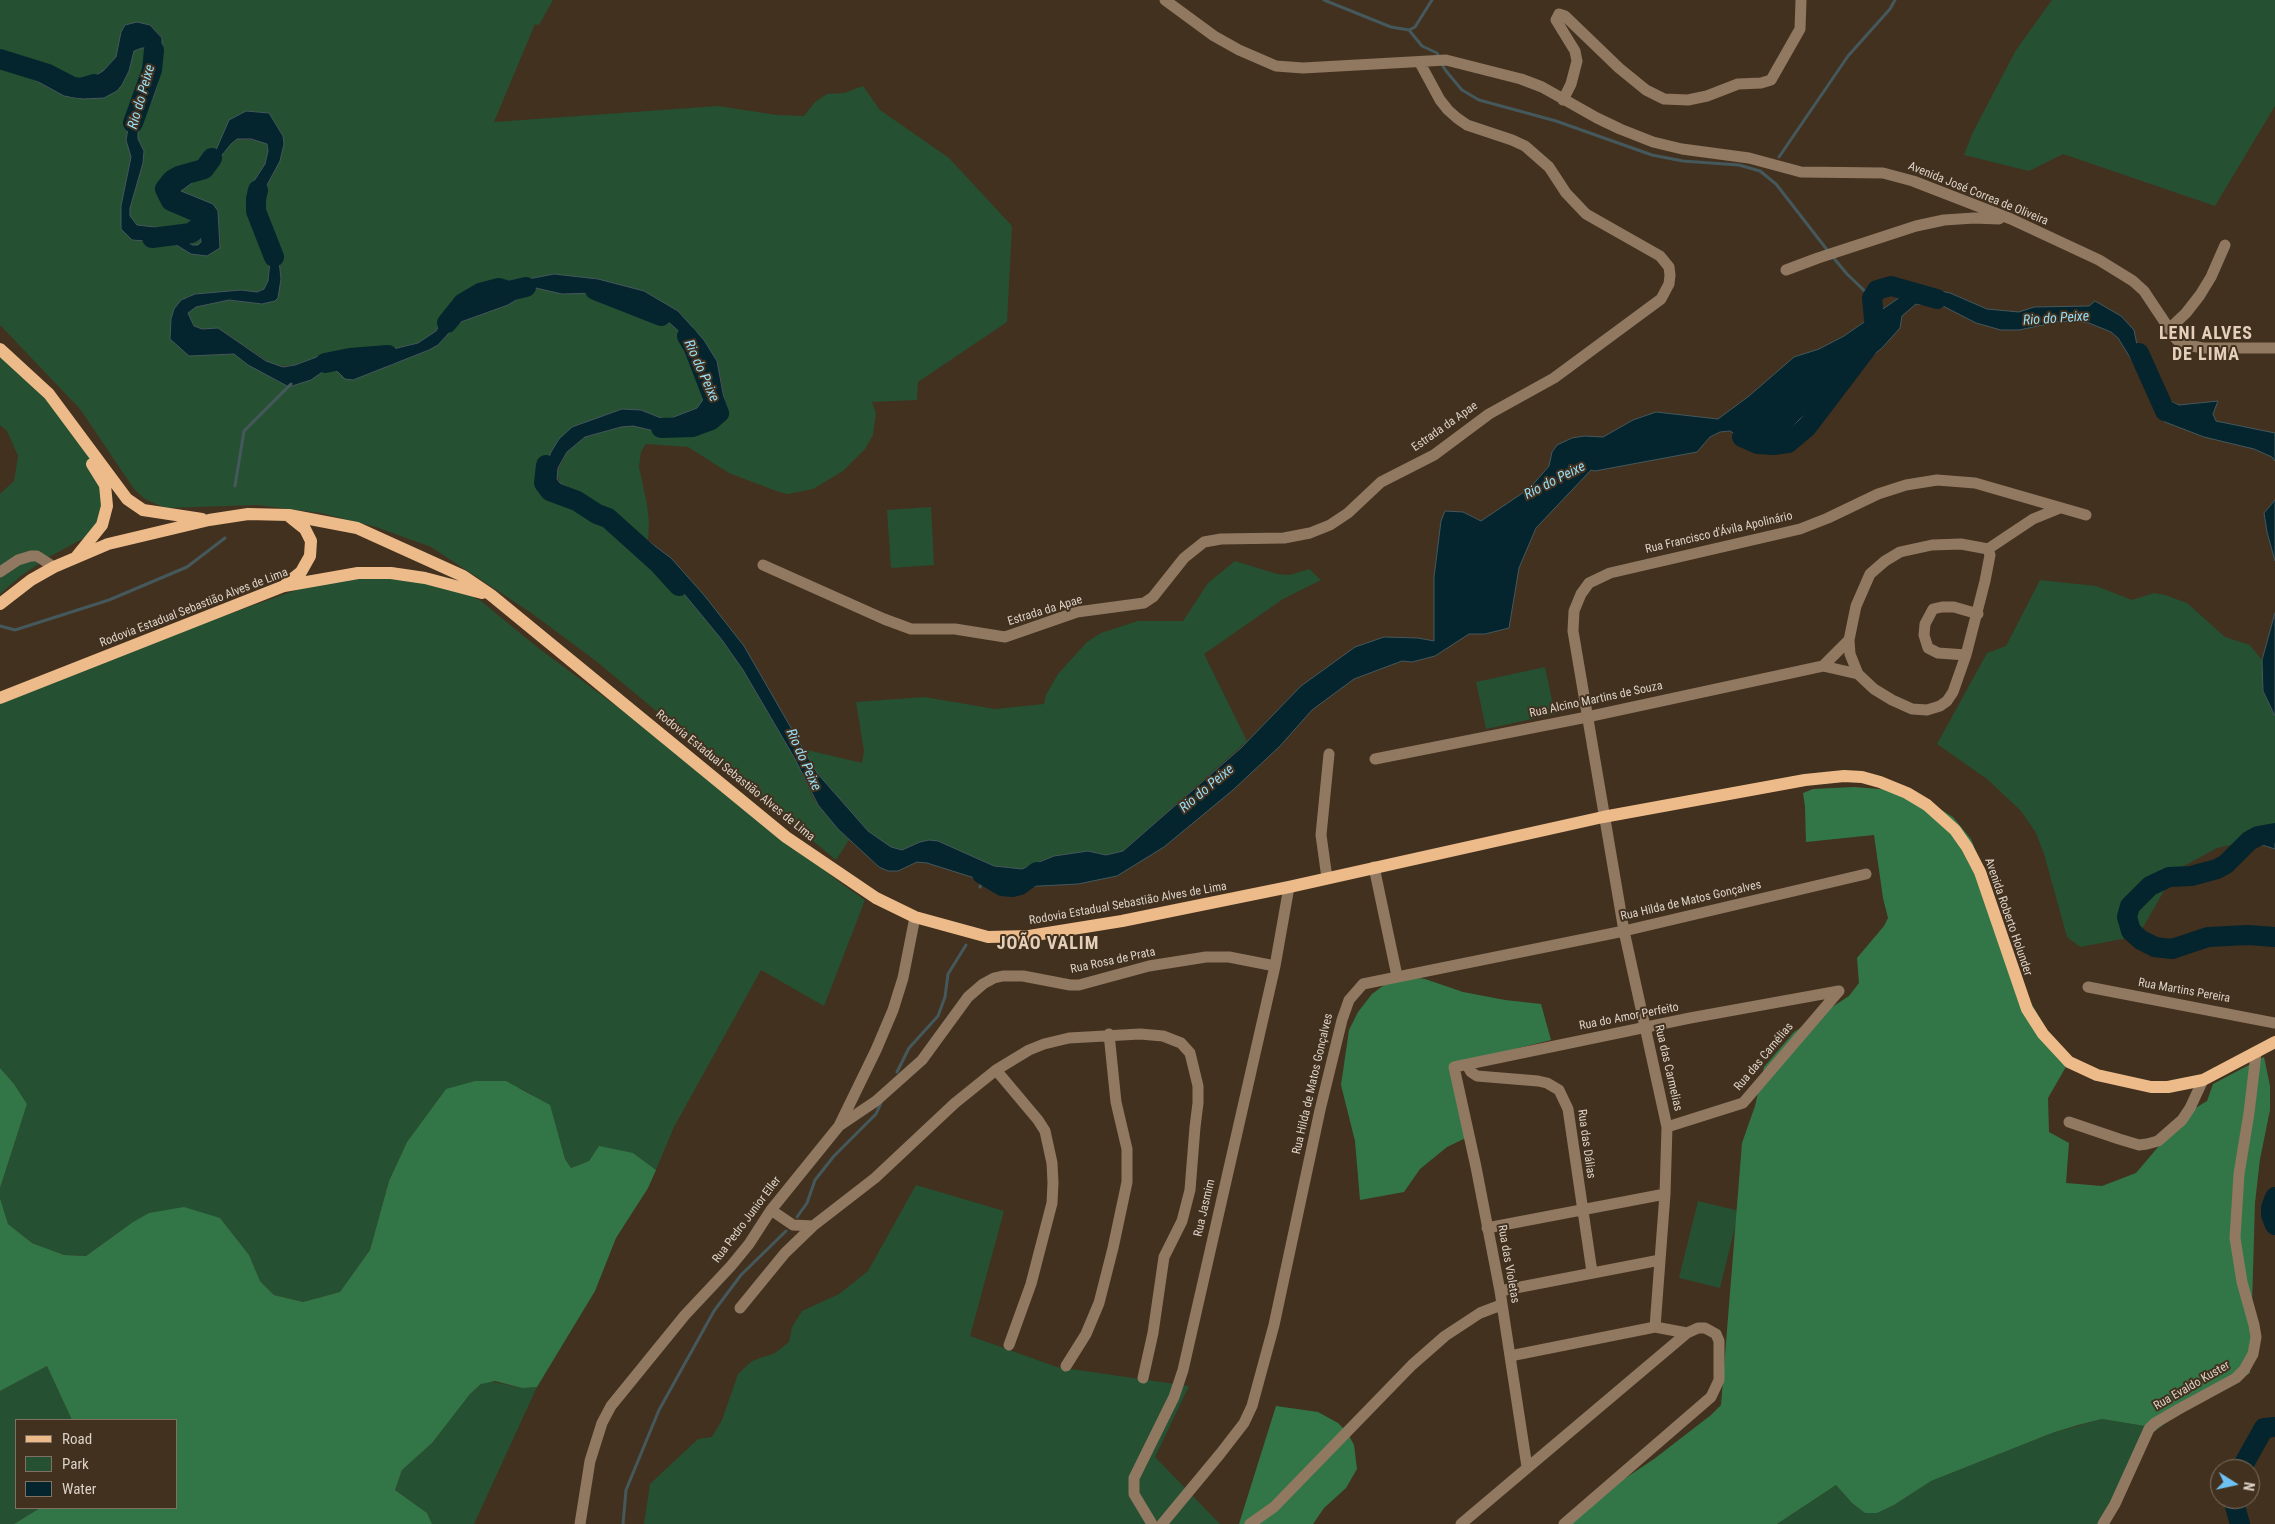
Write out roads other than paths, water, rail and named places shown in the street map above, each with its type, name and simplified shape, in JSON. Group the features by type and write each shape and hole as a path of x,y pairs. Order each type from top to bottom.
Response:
{"main road":[{"path":"0,349 49,394 127,499 142,510 209,520"},
{"path":"49,394 105,485 107,506 102,525 75,558"},
{"name":"Rodovia Estadual Sebastião Alves de Lima","path":"0,604 31,580 54,567 108,544 209,520 248,514 289,515 357,528 464,576 491,595 786,838 876,898 915,917 988,936 1030,936 1122,921 1289,887 1603,817"},
{"path":"284,586 301,572 310,556 311,541 305,529 289,515"},
{"name":"Rodovia Estadual Sebastião Alves de Lima","path":"0,697 284,586 358,573 391,573 426,578 491,595"},
{"name":"Avenida Roberto Holunder","path":"1603,817 1826,777 1862,777 1880,782 1907,793 1927,805 1946,821 1967,847 1990,899 2027,1009 2057,1052 2069,1062 2083,1070 2128,1083 2151,1087 2168,1087 2203,1080 2256,1054 2275,1042"}],"street":[{"name":"Avenida José Correa de Oliveira","path":"1165,0 1214,36 1262,61 1287,68 1420,63 1446,60 1521,79 1542,87 1620,129 1653,142 1682,149 1749,158 1801,172 1868,172 1897,176 2011,219 2099,260 2132,281 2153,302 2169,329 2182,344 2275,348"},
{"path":"1563,100 1571,84 1577,61 1575,51 1556,20 1559,14 1565,16 1619,68 1646,90 1664,99 1688,100 1707,96 1738,84 1761,84 1771,80 1800,29 1801,0"},
{"name":"Estrada da Apae","path":"763,565 884,619 911,629 955,629 1005,637 1077,612 1144,603 1153,596 1184,558 1204,542 1221,539 1284,538 1310,533 1330,524 1348,513 1381,482 1434,455 1508,402 1554,378 1661,299 1669,284 1670,274 1669,267 1660,256 1586,214 1566,193 1549,167 1525,146 1468,125 1457,118 1440,100 1420,63"},
{"path":"1786,270 1916,226 1944,220 1974,218 2011,219"},
{"path":"2169,329 2186,313 2200,295 2211,277 2225,245"},
{"name":"Rua Francisco d'Ávila Apolinário","path":"1603,817 1573,631 1574,611 1581,594 1590,582 1610,573 1800,529 1878,494 1937,480 1975,483 2086,515"},
{"path":"1858,674 1850,654 1849,640 1856,606 1870,574 1885,560 1900,552 1932,545 1961,544 1988,549 2033,519 2060,508"},
{"name":"Rua Alcino Martins de Souza","path":"1375,759 1587,717 1823,666 1858,674 1892,700 1912,709 1927,710 1940,706 1947,701 1958,682 1978,614 1990,555 1988,549"},
{"path":"0,572 18,560 31,556 38,556 54,567"},
{"path":"1966,655 1938,653 1928,648 1924,635 1924,624 1932,609 1942,607 1954,607 1978,614"},
{"path":"1823,666 1849,640"},
{"path":"1327,878 1321,835 1329,754"},
{"name":"Rua das Carmelias","path":"1603,817 1644,1028 1667,1127 1665,1194 1655,1327"},
{"path":"1374,867 1396,976"},
{"name":"Rua Hilda de Matos Gonçalves","path":"1162,1524 1232,1438 1252,1406 1274,1325 1320,1110 1342,1020 1349,1000 1363,984 1624,931 1866,874"},
{"name":"Rua Jasmim","path":"1152,1524 1134,1494 1134,1478 1174,1397 1183,1370 1275,966 1289,887"},
{"name":"Rua Pedro Junior Eller","path":"580,1524 590,1461 602,1423 611,1406 685,1316 749,1244 770,1210 839,1126 893,1010 903,978 915,917"},
{"name":"Rua Rosa de Prata","path":"839,1126 876,1101 922,1060 968,997 983,984 994,978 1023,976 1079,985 1149,966 1214,957 1238,958 1275,966"},
{"name":"Rua Martins Pereira","path":"2088,987 2275,1023"},
{"name":"Rua do Amor Perfeito","path":"1454,1068 1644,1028 1839,991"},
{"name":"Rua das Camélias","path":"1667,1127 1743,1103 1839,991"},
{"path":"1066,1366 1086,1334 1099,1304 1127,1182 1127,1149 1116,1102 1109,1034"},
{"path":"740,1308 785,1254 813,1226 875,1178 955,1103 996,1070 1030,1050 1044,1044 1069,1038 1109,1034 1148,1034 1174,1039 1181,1043 1190,1053 1198,1086 1190,1190 1182,1221 1164,1257 1153,1333 1143,1378"},
{"name":"Rua Evaldo Kuster","path":"2103,1524 2115,1504 2149,1429 2179,1409 2236,1378 2244,1370 2253,1354 2255,1331 2242,1282 2235,1238 2239,1174 2256,1054"},
{"name":"Rua das Dálias","path":"1468,1065 1470,1072 1477,1076 1538,1081 1548,1083 1559,1090 1568,1109 1592,1272"},
{"name":"Rua das Violetas","path":"1454,1068 1500,1291 1527,1467"},
{"path":"996,1070 1045,1131 1050,1148 1053,1183 1052,1203 1031,1284 1009,1345"},
{"path":"2069,1122 2139,1145 2158,1141 2182,1120 2190,1108 2203,1080"},
{"path":"1487,1228 1665,1194"},
{"path":"770,1210 793,1225 813,1226"},
{"path":"1500,1291 1660,1260"},
{"path":"1250,1524 1274,1507 1412,1365 1445,1336 1480,1313 1501,1305"},
{"path":"1510,1356 1655,1327 1687,1333"},
{"path":"1461,1524 1687,1333 1698,1328 1705,1328 1716,1334 1719,1341 1719,1380 1711,1397 1564,1524"}],"water":[{"path":"137,22 150,25 162,38 162,57 157,86 138,131 138,139 144,151 143,163 130,208 130,216 137,225 163,228 179,234 192,245 198,245 201,242 200,234 194,224 173,203 169,186 174,181 198,169 216,150 229,120 246,111 269,113 283,136 284,144 280,161 266,187 263,203 271,223 279,260 281,279 278,298 275,301 262,304 229,300 196,307 188,313 194,326 202,329 218,328 266,361 283,367 295,365 322,355 356,358 418,343 436,331 449,308 518,281 554,274 598,279 644,291 678,311 704,340 717,361 726,409 724,413 667,434 633,426 621,427 585,437 567,452 558,468 557,479 560,483 601,506 671,558 704,595 744,646 817,773 868,831 891,847 902,850 920,842 938,841 994,866 1022,869 1054,856 1088,851 1106,855 1123,851 1241,748 1301,686 1355,647 1384,637 1418,638 1434,641 1434,577 1441,521 1445,511 1463,512 1481,521 1530,488 1549,466 1552,452 1557,445 1572,438 1584,436 1603,437 1633,420 1656,412 1718,419 1749,396 1794,357 1819,349 1844,336 1916,286 1950,293 1987,309 2019,312 2034,307 2089,306 2095,301 2121,316 2134,330 2138,350 2150,364 2151,382 2155,391 2165,399 2179,405 2218,401 2213,414 2216,421 2275,433 2275,461 2272,457 2254,449 2204,437 2165,422 2134,364 2118,338 2111,332 2089,323 2071,321 2019,330 2001,330 1976,323 1943,306 1916,304 1902,316 1900,328 1882,348 1827,392 1782,437 1764,446 1753,445 1730,431 1720,432 1710,437 1697,452 1595,471 1591,470 1536,528 1519,568 1509,628 1485,634 1469,634 1435,656 1412,662 1402,661 1354,679 1312,710 1280,746 1233,790 1164,847 1117,876 1078,884 1020,887 1000,886 927,863 917,862 898,871 888,871 879,867 838,829 818,805 795,759 743,670 722,640 652,555 625,532 544,488 543,472 551,452 559,439 572,427 622,409 641,410 666,420 697,408 709,384 703,368 684,336 665,319 609,295 596,293 562,294 536,288 508,305 458,323 438,345 429,350 353,380 345,379 338,372 328,368 311,380 289,387 248,365 234,354 189,356 170,339 171,319 174,309 181,300 195,294 241,290 257,292 264,289 268,281 270,261 263,220 250,208 250,196 254,181 265,164 268,151 267,144 251,139 237,139 210,170 181,191 213,204 218,211 220,248 207,256 191,254 173,243 132,240 121,229 121,206 131,157 126,140 129,123 146,91 149,81 151,52 149,48 134,51 129,71 122,85 117,91 104,98 83,99 64,96 24,74 0,66 0,55 31,61 52,74 63,84 69,85 86,81 103,71 116,57 121,32 125,25"},
{"path":"2275,500 2275,561 2264,513"},
{"path":"2275,613 2275,716 2263,691 2262,660"},
{"path":"2275,826 2275,849 2249,841 2263,829"}],"waterway":[{"path":"1324,0 1391,27 1409,30 1415,27 1432,0"},
{"path":"1779,157 1848,56 1890,9 1895,0"},
{"path":"1409,30 1422,46 1437,53 1439,57"},
{"name":"Rio do Peixe","path":"133,123 152,70 154,50"},
{"name":"Rio do Peixe","path":"0,59 48,74 73,87 81,88 94,84"},
{"path":"1441,63 1462,90 1479,100 1556,121 1652,155 1683,161 1739,165 1760,171 1776,184 1828,251"},
{"name":"Rio do Peixe","path":"152,238 191,233 200,226 202,214 171,201 165,189 172,180 179,176 204,169 212,158"},
{"name":"Rio do Peixe","path":"258,190 256,211 274,257"},
{"path":"1832,256 1847,274 1872,298"},
{"name":"Rio do Peixe","path":"1742,437 1758,444 1788,443 1807,427 1873,340 1875,329 1872,298 1877,290 1891,286 1937,299"},
{"name":"Rio do Peixe","path":"447,323 463,303 480,293 499,288 509,291 526,287"},
{"name":"Rio do Peixe","path":"595,290 661,316"},
{"name":"Rio do Peixe","path":"661,428 692,427 711,420 719,413 693,346 687,336"},
{"name":"Rio do Peixe","path":"2139,353 2165,411 2170,412"},
{"name":"Rio do Peixe","path":"325,363 350,358 388,355"},
{"path":"235,486 244,431 291,384"},
{"name":"Rio do Peixe","path":"546,465 544,483 550,491 577,501 597,514 608,518 658,563 679,586"},
{"path":"0,626 15,630 109,600 187,567 225,538"},
{"path":"2275,833 2258,836 2249,841 2226,864 2217,869 2191,876 2169,877 2150,886 2130,906 2127,917 2131,931 2141,940 2155,947 2172,949 2208,937 2248,935 2275,937"},
{"name":"Rio do Peixe","path":"982,874 1002,886 1012,887 1020,885 1037,872"},
{"path":"980,887 983,878"},
{"path":"897,1072 909,1048 938,1016 945,997 948,974 966,945"},
{"path":"797,1217 807,1203 815,1180 834,1156 876,1114 881,1103"},
{"path":"2275,1197 2271,1208 2271,1215 2275,1225"},
{"path":"623,1524 626,1490 659,1410 714,1311 741,1275 786,1231"},
{"path":"2247,1459 2264,1428 2275,1427"},
{"path":"2236,1509 2240,1524"}],"district":[{"name":"LENI ALVES DE LIMA","path":"2206,344"},
{"name":"JOÃO VALIM","path":"1048,944"}]}
